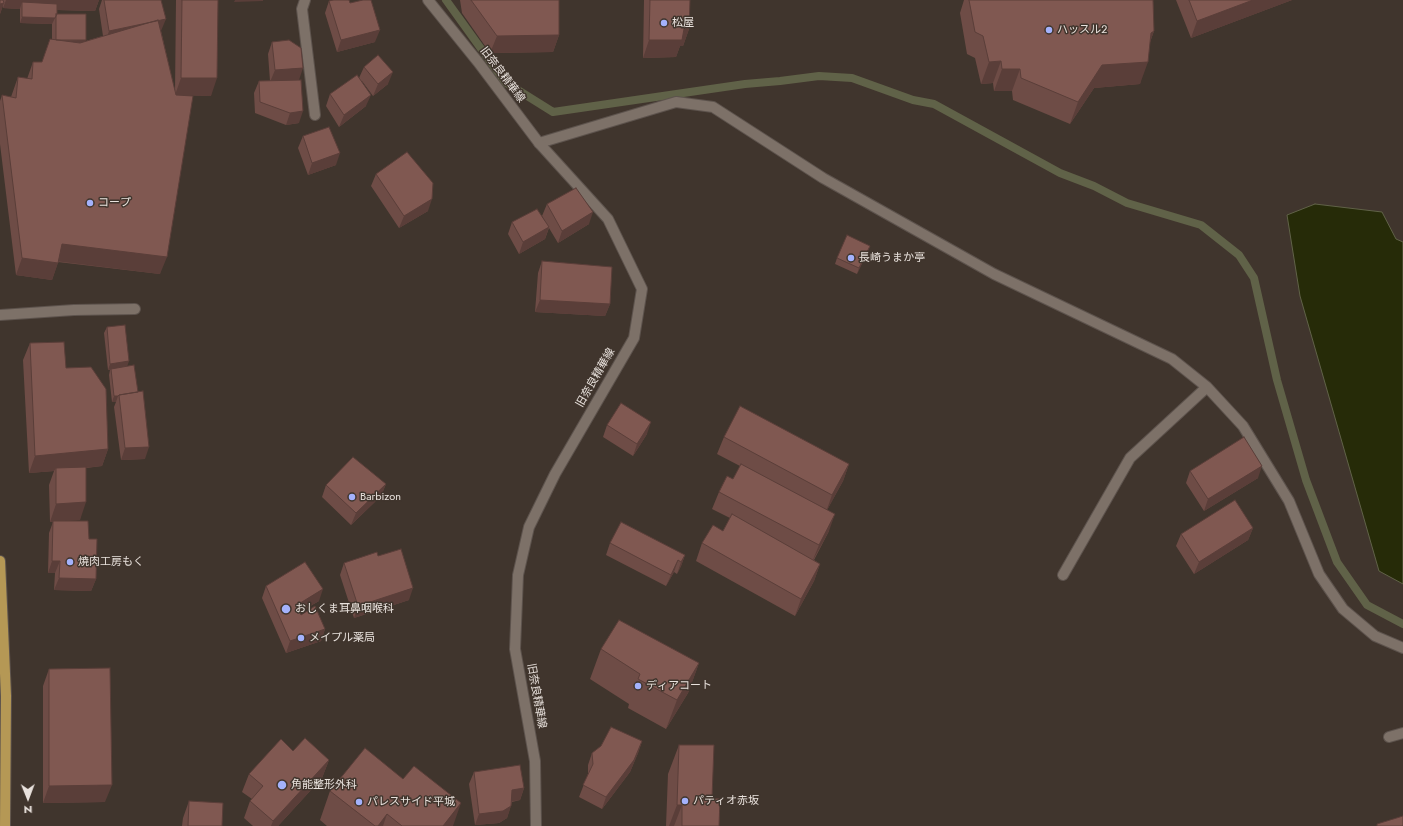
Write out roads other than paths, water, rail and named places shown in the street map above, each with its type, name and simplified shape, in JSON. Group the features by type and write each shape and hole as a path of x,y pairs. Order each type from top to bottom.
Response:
{"main road":[{"path":"0,561 6,696 5,826"}],"street":[{"path":"304,0 302,10 315,114"},
{"name":"旧奈良精華線","path":"428,0 478,62 539,143 608,219 642,289 634,338 555,474 529,527 518,575 515,649 535,761 536,826"},
{"path":"539,143 676,102 713,107 837,186 994,274 1172,359 1208,387 1243,426 1289,500 1320,574 1343,609 1375,636 1403,648"},
{"path":"0,314 74,310 135,309"},
{"path":"1063,575 1130,458 1208,387"},
{"path":"1389,737 1403,733"}],"waterway":[{"path":"446,0 505,82 553,112 745,84 819,76 852,78 913,100 934,104 1060,173 1094,186 1127,203 1201,225 1239,255 1254,278 1277,380 1306,480 1337,562 1367,605 1403,624"}],"place":[{"name":"松屋","path":"664,23"},
{"name":"ハッスル２","path":"1049,30"},
{"name":"コープ","path":"90,203"},
{"name":"長崎うまか亭","path":"851,258"},
{"name":"Barbizon","path":"352,497"},
{"name":"焼肉工房もく","path":"70,562"},
{"name":"おしくま耳鼻咽喉科","path":"286,609"},
{"name":"メイプル薬局","path":"301,638"},
{"name":"ディアコート","path":"638,686"},
{"name":"角能整形外科","path":"282,785"},
{"name":"パティオ赤坂","path":"685,801"},
{"name":"パレスサイド平城","path":"359,802"}]}
